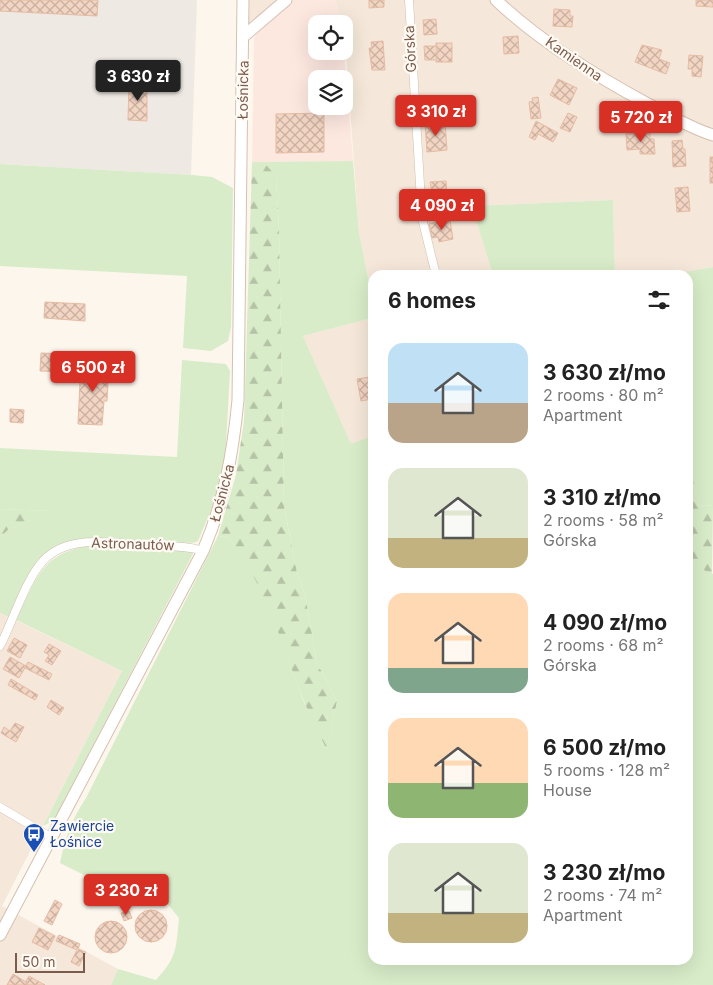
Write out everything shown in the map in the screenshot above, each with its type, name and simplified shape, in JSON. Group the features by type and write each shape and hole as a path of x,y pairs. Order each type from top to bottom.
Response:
{"street":[{"name":"Łośnicka","path":"0,935 203,551 225,488 233,451 238,400 244,0"},
{"path":"244,36 286,0"},
{"name":"Górska","path":"408,0 422,218 435,270"},
{"name":"Kamienna","path":"496,0 513,16 596,76 681,122 713,136"},
{"name":"Astronautów","path":"0,646 33,574 44,560 56,552 95,540 151,546 179,546 203,551"},
{"path":"0,807 52,838"}],"shaded area":[{"path":"0,0 197,0 191,175 0,164"},
{"path":"244,0 286,0 244,36"},
{"path":"293,0 335,0 339,15 308,15 308,60 345,60 346,70 308,70 308,115 349,115 353,161 252,162 254,38 262,26"},
{"path":"335,0 713,0 713,267 693,271 615,270 613,200 473,206 492,270 368,270 368,277 359,233 351,115 353,115 353,70 347,70 347,60 353,60 353,15 339,15"},
{"path":"368,319 368,438 351,445 303,336"},
{"path":"0,613 122,671 2,906 118,969 111,985 0,985"}],"green space":[{"path":"353,161 359,233 368,277 368,319 303,336 351,444 368,438 368,965 693,965 693,564 713,574 713,985 111,985 118,969 156,980 172,958 179,918 166,902 143,893 106,886 60,863 62,854 73,821 218,536 228,537 248,564 269,605 303,700 327,749 337,701 317,663 305,594 297,573 284,506 279,232 276,176 259,164 252,162"},
{"path":"252,162 267,166 276,176 279,232 284,506 297,573 305,594 317,663 337,701 327,750 303,699 263,595 242,557 228,537 218,536 236,475 244,421"},
{"path":"0,164 212,177 233,188 231,327 228,341 211,351 183,348 187,276 0,266"},
{"path":"613,200 615,270 491,270 472,206"},
{"path":"713,267 713,505 699,506 693,480 693,270"},
{"path":"182,360 226,364 230,371 225,463 219,491 198,541 177,543 111,539 68,543 49,554 9,617 0,613 0,537 8,530 50,511 0,509 0,448 177,457"},
{"path":"693,480 699,506 713,505 712,574 693,564"},
{"path":"0,509 51,511 8,530 0,537"},
{"path":"98,544 193,551 193,554 54,820 43,826 122,671 16,620 37,577 45,567 65,553"}],"building":[{"path":"0,0 98,0 97,16 0,11"},
{"path":"369,0 384,0 384,7 369,8"},
{"path":"696,0 713,0 713,7 696,6"},
{"path":"554,9 570,10 570,16 573,16 572,27 553,26"},
{"path":"436,19 437,34 424,35 423,20"},
{"path":"518,36 519,53 504,54 503,37"},
{"path":"383,41 385,70 372,70 369,48 372,48 371,42"},
{"path":"436,43 452,43 452,62 436,62"},
{"path":"642,45 662,50 659,59 670,63 666,74 635,62"},
{"path":"424,46 437,46 437,60 425,60"},
{"path":"689,55 703,56 701,77 692,76 692,69 688,69"},
{"path":"558,79 577,88 569,105 550,95"},
{"path":"129,82 147,83 147,121 128,120"},
{"path":"538,97 541,118 531,119 529,102 533,101 532,98"},
{"path":"568,113 577,117 570,132 560,128"},
{"path":"276,114 324,115 324,152 276,153"},
{"path":"536,121 558,133 553,142 538,134 535,140 529,137"},
{"path":"445,122 447,150 427,152 425,124"},
{"path":"650,133 650,139 654,139 655,154 640,154 640,149 627,150 626,134"},
{"path":"682,140 683,149 685,149 686,166 673,167 672,141"},
{"path":"710,157 713,157 713,183 710,183"},
{"path":"446,181 447,197 444,197 445,201 434,202 430,182"},
{"path":"688,187 690,211 677,212 675,188"},
{"path":"450,220 453,239 439,242 438,237 432,238 429,224"},
{"path":"45,302 85,304 85,321 44,318"},
{"path":"41,353 67,354 66,372 40,371"},
{"path":"81,362 109,364 107,401 104,401 102,425 78,424"},
{"path":"368,377 368,400 361,401 357,379"},
{"path":"10,409 24,410 23,423 10,422"},
{"path":"14,638 27,645 20,658 7,651"},
{"path":"49,644 61,651 52,665 45,661 49,655 44,652"},
{"path":"10,657 26,666 19,678 3,669"},
{"path":"28,662 52,674 49,680 25,668"},
{"path":"11,679 38,695 35,700 8,685"},
{"path":"51,700 64,708 59,715 47,707"},
{"path":"15,723 24,727 16,742 1,733 4,727 10,731"},
{"path":"55,900 62,904 52,925 44,921"},
{"path":"151,910 163,914 167,926 163,938 151,942 139,938 135,926 139,914"},
{"path":"129,911 132,918 124,921 121,913"},
{"path":"111,921 123,925 127,937 123,949 111,953 99,949 95,937 99,925"},
{"path":"39,928 55,936 48,950 32,942"},
{"path":"59,935 80,944 78,949 86,952 79,966 71,962 77,950 56,941"},
{"path":"13,974 26,982 27,985 7,985"},
{"path":"29,976 45,985 28,985 26,981"}],"place":[{"name":"Zawiercie Łośnice","path":"34,853"}]}
